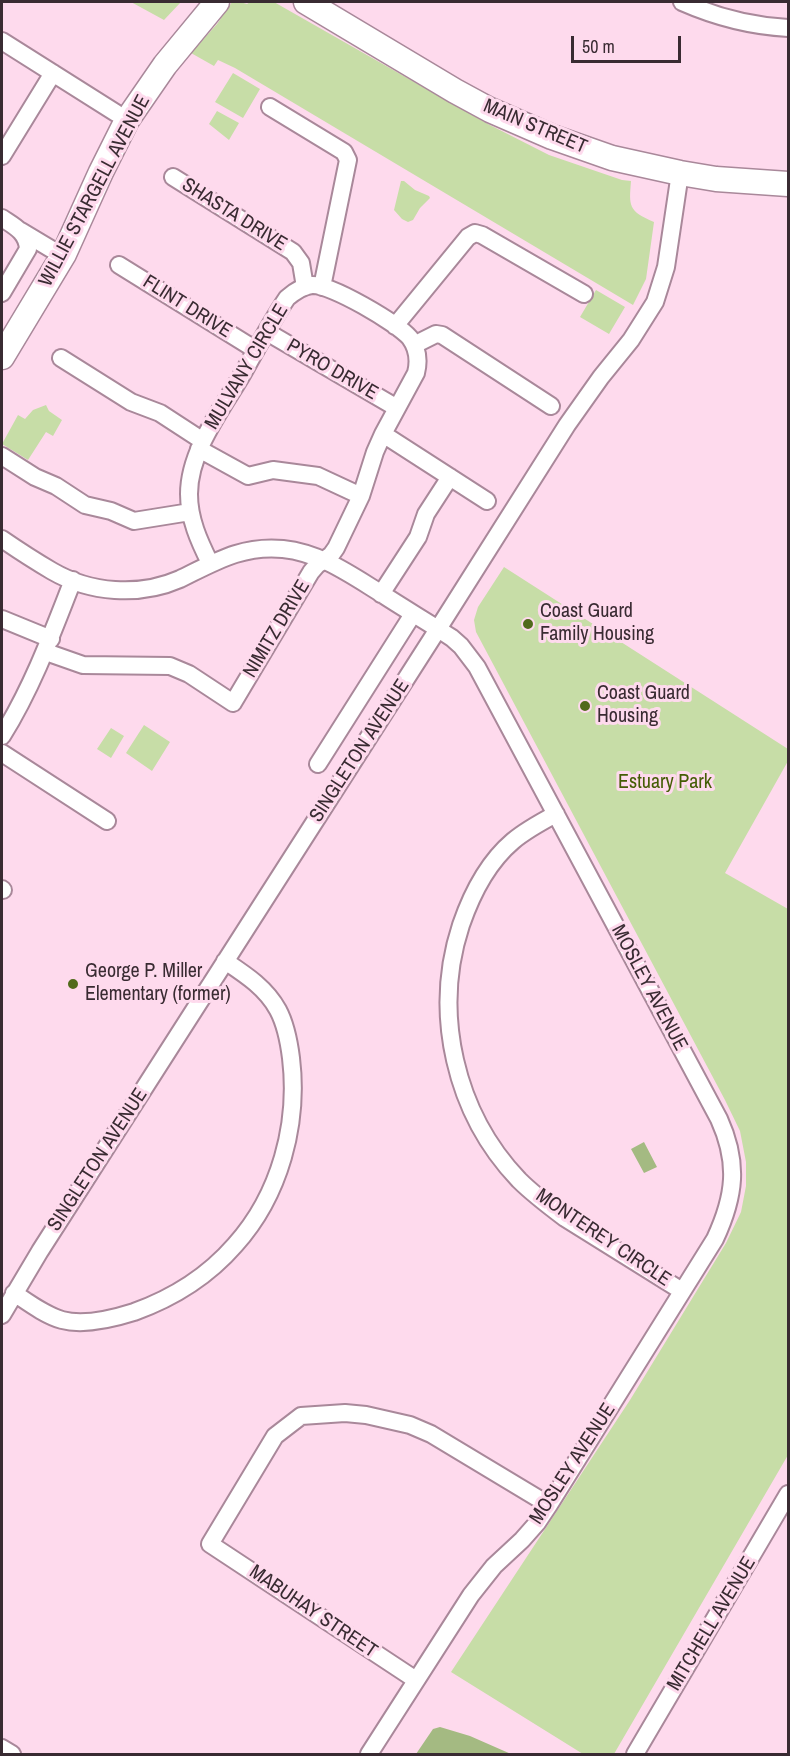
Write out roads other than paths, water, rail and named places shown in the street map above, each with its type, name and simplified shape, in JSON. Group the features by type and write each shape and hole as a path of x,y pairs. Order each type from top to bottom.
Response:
{"street":[{"name":"WILLIE STARGELL AVENUE","path":"2,357 64,254 115,143 132,113 165,65 217,2"},
{"name":"MAIN STREET","path":"306,2 455,91 561,141 612,158 680,174 789,184"},
{"path":"682,2 729,19 755,25 789,28"},
{"path":"2,41 111,110"},
{"path":"2,156 53,73"},
{"path":"270,107 347,155 348,160 314,287 358,303 394,326 409,338 417,354 416,374 383,434 361,496 336,548 326,560"},
{"name":"SINGLETON AVENUE","path":"2,1315 46,1241 583,401 631,340 655,302 666,267 680,174"},
{"name":"SHASTA DRIVE","path":"173,177 293,252 314,287"},
{"path":"2,218 51,249"},
{"path":"2,293 28,249 27,241 20,230"},
{"path":"394,326 468,237 475,233 584,294"},
{"name":"FLINT DRIVE","path":"119,265 256,350"},
{"name":"MULVANY CIRCLE","path":"210,563 195,530 190,512 189,492 192,471 201,445 287,298 295,291 314,287"},
{"name":"PYRO DRIVE","path":"267,332 397,408"},
{"path":"414,345 436,334 442,334 551,405"},
{"path":"60,358 131,402 160,413 201,445 248,476 273,470 318,476 361,496"},
{"path":"383,434 488,501"},
{"path":"2,456 85,505 111,511 126,519 134,521 190,512"},
{"path":"381,594 418,537 426,514 450,477"},
{"name":"MOSLEY AVENUE","path":"2,539 53,572 94,587 115,590 155,587 242,552 262,549 304,552 326,560 438,629 461,646 477,667 726,1134 732,1168 729,1203 715,1239 549,1505 522,1540 494,1566 471,1595 369,1755"},
{"name":"NIMITZ DRIVE","path":"48,645 83,665 170,666 189,674 233,703 311,572 326,560"},
{"path":"2,736 18,709 48,645 73,580"},
{"path":"318,764 413,614"},
{"path":"2,620 48,645"},
{"path":"2,753 107,821"},
{"name":"MONTEREY CIRCLE","path":"556,814 514,840 499,855 486,870 465,912 451,964 449,988 450,1035 454,1059 465,1094 480,1126 505,1164 520,1180 549,1207 565,1218 682,1291"},
{"path":"14,1293 64,1320 84,1322 127,1314 169,1298 201,1277 236,1244 251,1224 270,1192 283,1158 292,1114 292,1068 287,1036 278,1010 258,984 225,961"},
{"name":"MABUHAY STREET","path":"416,1680 210,1544 275,1436 301,1416 345,1413 366,1415 410,1425 451,1444 549,1505"},
{"name":"MITCHELL AVENUE","path":"634,1755 789,1494"},
{"path":"2,1748 12,1755"}],"place":[{"name":"Coast Guard Family Housing","path":"528,624"},
{"name":"Coast Guard Housing","path":"585,706"},
{"name":"George P. Miller Elementary (former)","path":"73,984"}],"park label":[{"name":"Estuary Park","path":"665,783"}]}
